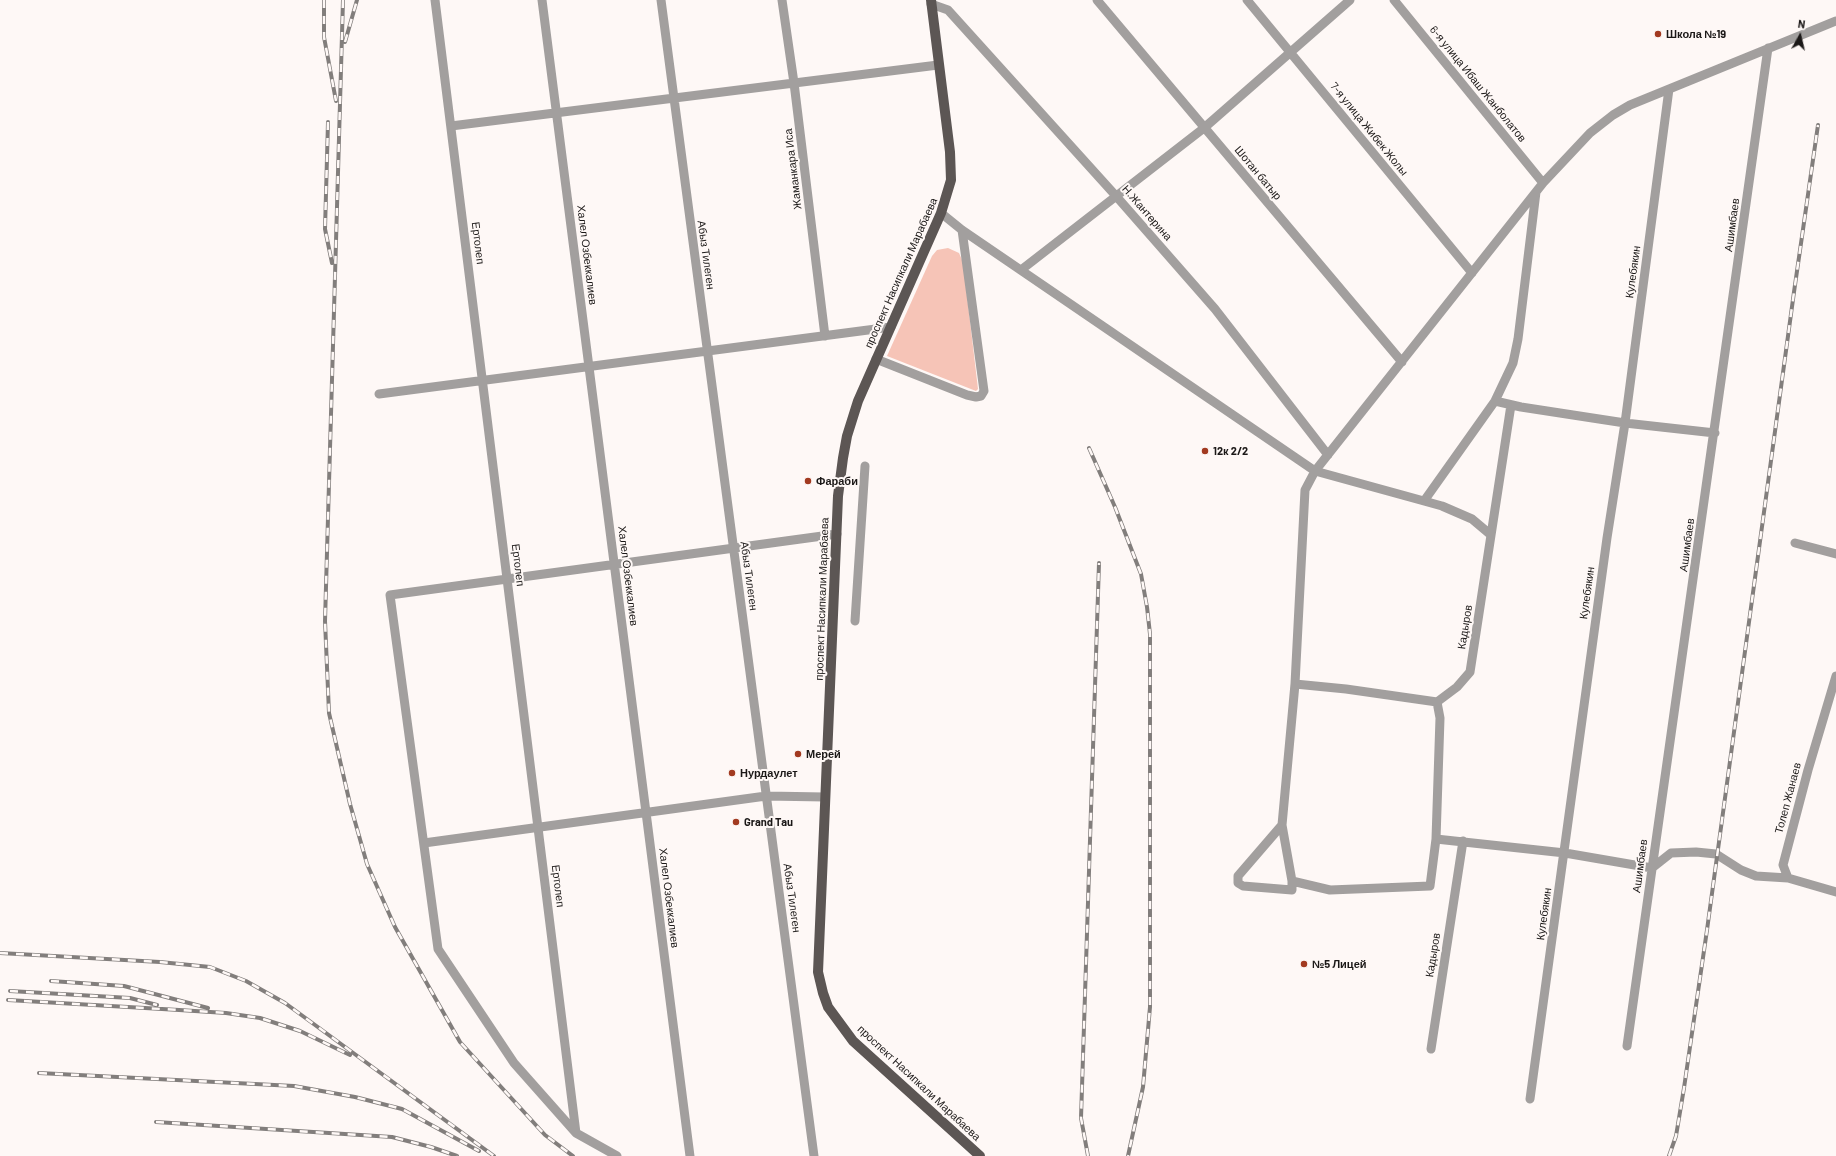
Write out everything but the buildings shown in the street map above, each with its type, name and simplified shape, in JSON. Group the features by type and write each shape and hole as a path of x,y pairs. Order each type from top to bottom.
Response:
{"main road":[{"name":"проспект Насипкали Марабаева","path":"931,2 951,166 948,195 858,401 847,436 838,496 818,972 828,1007 853,1041 980,1156"}],"street":[{"name":"Ертолеп","path":"435,0 576,1133"},
{"name":"Халел Озбеккалиев","path":"542,0 690,1156"},
{"name":"Абыз Тилеген","path":"660,0 814,1156"},
{"name":"Жаманкара Иса","path":"782,0 794,83 825,336"},
{"name":"Шотан батыр","path":"1097,0 1402,362"},
{"name":"7-я улица Жибек Жолы","path":"1247,0 1472,273"},
{"path":"1022,270 1204,128 1350,0"},
{"name":"6-я улица Ибаш Жанболатов","path":"1394,0 1543,183"},
{"name":"Н.Жантөрина","path":"931,2 948,10 1116,196 1215,309 1328,455"},
{"path":"1282,825 1238,876 1238,883 1243,886 1292,890 1292,881 1282,825 1294,684 1305,490 1315,471 1536,191 1590,133 1613,115 1630,105 1836,20"},
{"name":"Ашимбаев","path":"1627,1046 1715,433 1768,48"},
{"path":"451,126 938,65"},
{"name":"Кулебякин","path":"1530,1099 1607,538 1625,423 1669,89"},
{"path":"1424,501 1495,402 1513,363 1518,339 1536,191"},
{"path":"941,213 962,230 1315,471 1442,506 1472,519 1491,535"},
{"path":"876,359 967,395 976,397 981,396 984,391 962,230"},
{"path":"379,394 483,379 524,376 589,366 891,327"},
{"path":"1495,402 1625,423 1715,433"},
{"name":"Кадыров","path":"1437,702 1457,686 1470,672 1511,405"},
{"path":"855,621 865,466"},
{"path":"617,1156 576,1133 514,1063 438,950 390,595 837,534"},
{"path":"1795,543 1836,554"},
{"name":"Толеп Жанаев","path":"1788,878 1783,864 1808,770 1836,676"},
{"path":"1292,881 1330,890 1430,886 1436,839 1440,718 1437,702 1346,689 1294,684"},
{"path":"424,843 766,796 825,797"},
{"path":"1436,839 1564,853 1652,868 1671,853 1696,852 1716,854 1741,870 1756,876 1788,878 1836,892"},
{"name":"Кадыров","path":"1431,1049 1463,842"}],"shaded area":[{"path":"948,248 959,253 963,262 978,389 976,391 887,356 932,256 937,250"}],"railway":[{"path":"324,0 324,37 336,101"},
{"path":"343,0 325,621 329,713 350,804 367,864 395,927 460,1042 545,1135 573,1156"},
{"path":"345,42 357,0"},
{"path":"328,122 325,229 332,263"},
{"path":"1669,1156 1676,1136 1707,930 1818,125"},
{"path":"1089,448 1115,507 1141,574 1150,634 1150,1007 1143,1087 1128,1156"},
{"path":"1088,1156 1081,1118 1099,563"},
{"path":"0,953 160,962 210,967 246,981 285,1003 494,1156"},
{"path":"51,981 124,986 208,1008"},
{"path":"10,991 130,998 157,1005"},
{"path":"8,1000 226,1013 260,1018 300,1031 350,1055"},
{"path":"39,1073 294,1086 355,1097 402,1109 479,1151"},
{"path":"156,1122 392,1137 431,1147 457,1156"}],"place":[{"name":"Школа №19","path":"1658,34"},
{"name":"12к 2/2","path":"1205,451"},
{"name":"Фараби","path":"808,481"},
{"name":"Мерей","path":"798,754"},
{"name":"Нурдаулет","path":"732,773"},
{"name":"Grand Tau","path":"736,822"},
{"name":"№5 Лицей","path":"1304,964"}]}
